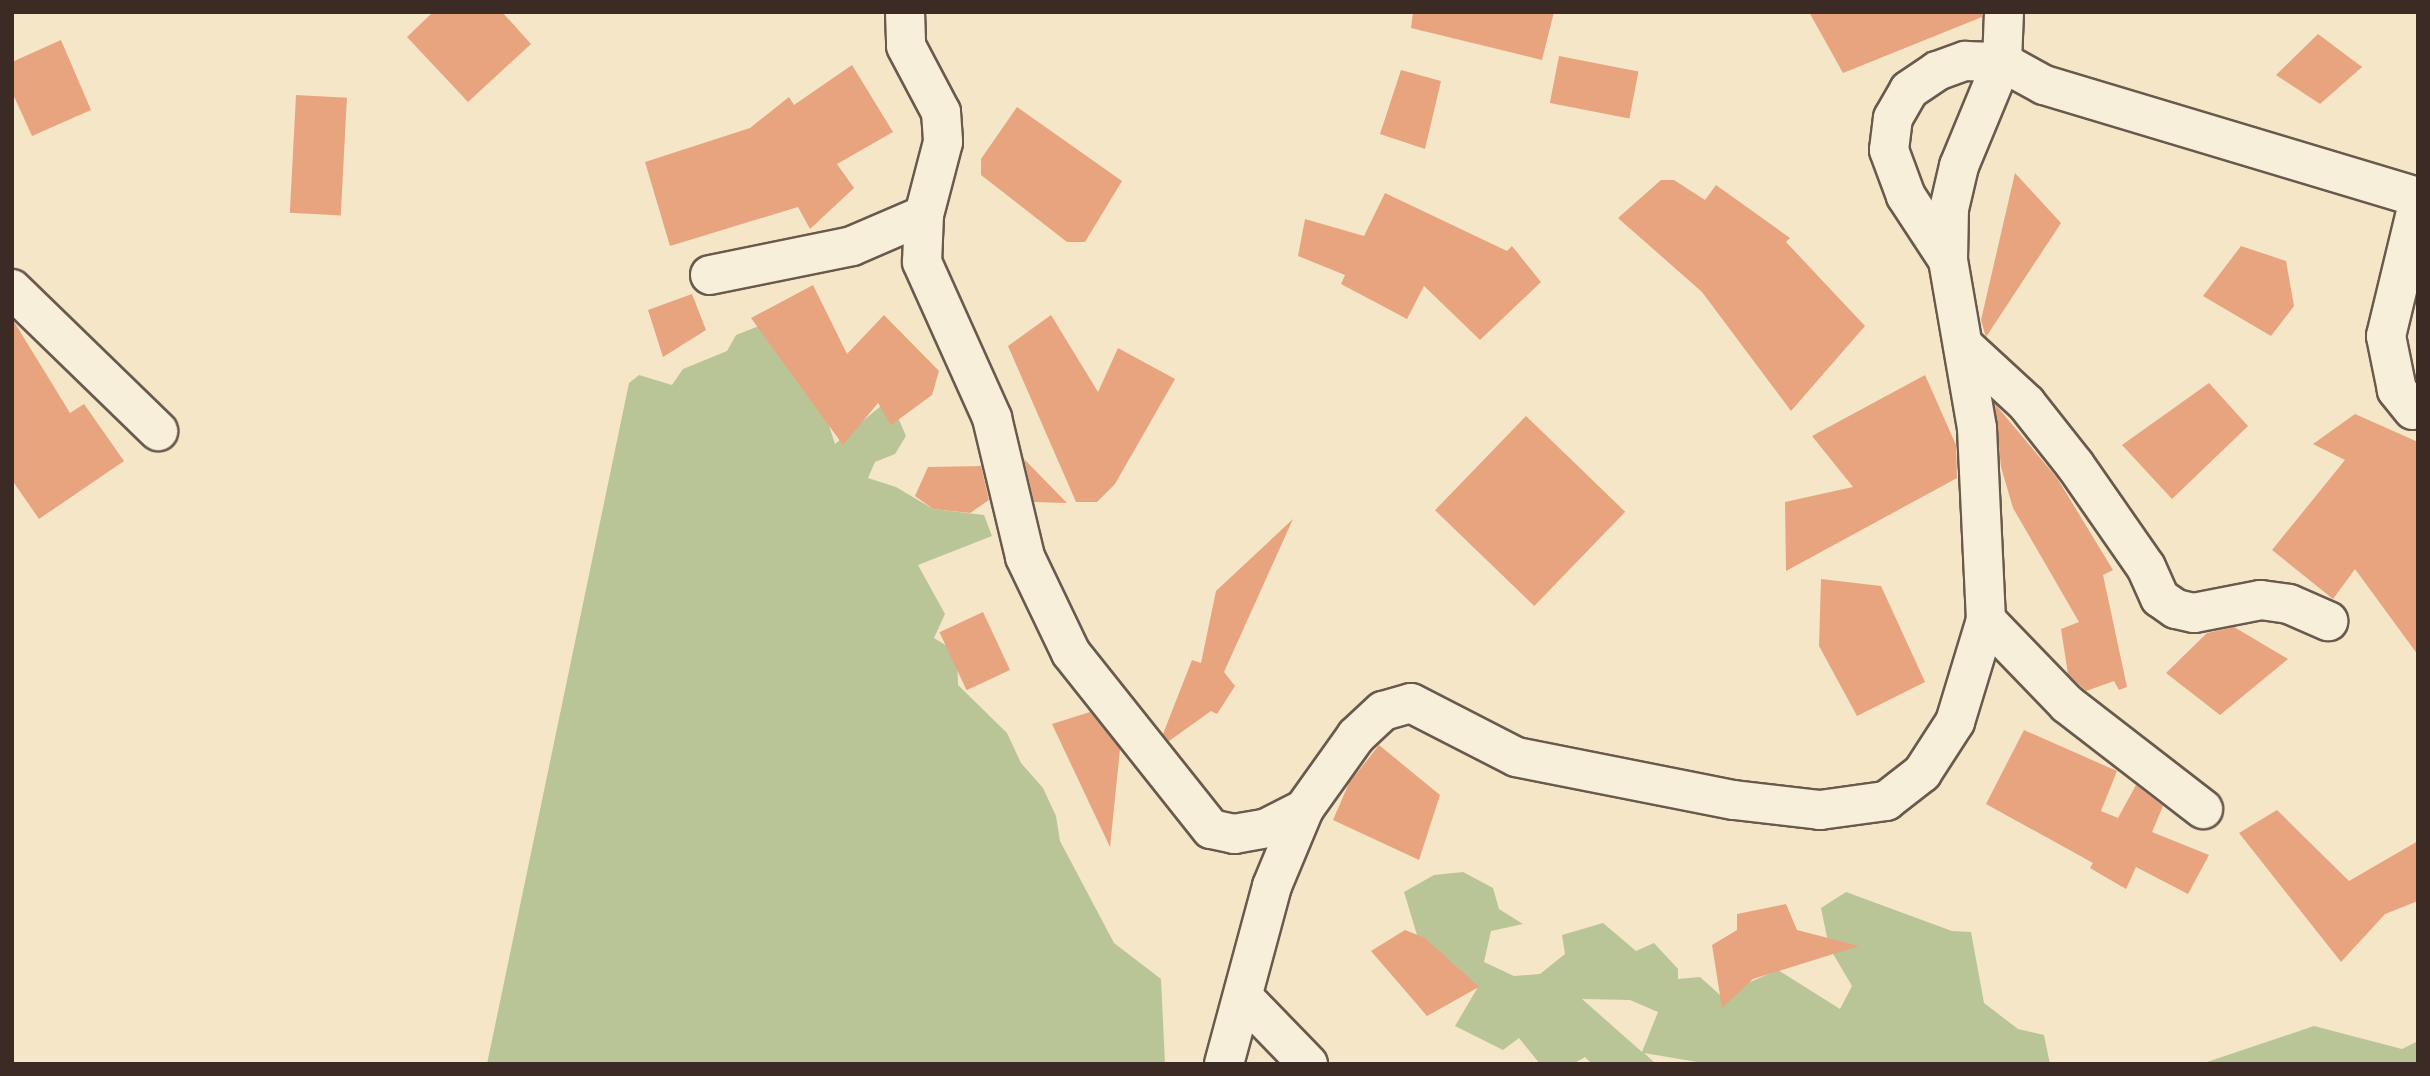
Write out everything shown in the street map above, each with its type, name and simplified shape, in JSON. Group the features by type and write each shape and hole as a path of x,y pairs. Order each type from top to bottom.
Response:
{"street":[{"path":"905,12 905,47 940,112 943,142 924,215 922,262 992,418 1025,557 1071,653 1211,829 1234,834 1267,828 1304,809 1324,788 1356,736 1383,711 1411,703 1516,757 1734,800 1808,809 1886,801 1922,773 1955,722 1986,620 1977,428 1948,260 1949,209 1959,166 2002,62 2004,12"},
{"path":"1948,260 1906,196 1889,150 1893,118 1909,90 1937,71 1965,61 2002,62 2044,85 2418,197"},
{"path":"2413,410 2397,390 2386,336 2418,205"},
{"path":"710,275 852,246 924,215"},
{"path":"12,289 158,431"},
{"path":"1963,345 2026,403 2075,465 2146,567 2160,598 2176,609 2194,613 2261,600 2289,604 2328,621"},
{"path":"1986,620 2067,704 2203,809"},
{"path":"1224,1064 1244,998 1272,886 1304,809"},
{"path":"1244,998 1308,1064"}],"green space":[{"path":"759,326 817,388 835,444 882,405 897,415 906,436 895,454 875,462 868,478 896,487 933,509 984,515 992,536 918,565 945,614 934,638 957,652 958,685 1007,733 1021,763 1043,788 1056,816 1060,841 1114,943 1161,979 1165,1064 487,1064 629,383 639,375 672,385 683,369 727,351 736,335"},
{"path":"1463,872 1493,888 1499,909 1523,924 1491,931 1484,962 1514,976 1540,974 1565,954 1562,935 1603,923 1636,951 1654,943 1678,969 1678,979 1700,977 1720,995 1778,970 1840,1009 1852,986 1829,947 1821,908 1846,892 1952,931 1971,932 1984,1003 2018,1029 2044,1035 2050,1064 1709,1064 1644,1053 1656,1064 1592,1064 1585,1057 1573,1064 1540,1064 1519,1038 1503,1050 1455,1026 1478,987 1417,935 1404,892 1434,875","holes":["1582,999 1630,1000 1658,1012 1642,1052"]},
{"path":"2314,1026 2402,1049 2418,1041 2418,1064 2201,1064"}],"building":[{"path":"433,12 502,12 531,44 468,102 407,37"},
{"path":"1413,12 1554,12 1542,60 1411,28"},
{"path":"1809,12 1982,12 1982,17 1843,73"},
{"path":"2318,34 2362,67 2320,104 2276,75"},
{"path":"61,40 91,110 32,136 12,92 12,62"},
{"path":"1559,56 1639,71 1629,119 1550,103"},
{"path":"852,65 893,132 837,164 854,188 810,229 798,207 670,246 645,162 750,128 789,97 794,105"},
{"path":"1401,70 1441,81 1425,149 1380,134"},
{"path":"296,95 347,98 341,216 290,213"},
{"path":"1017,107 1122,181 1085,242 1067,242 981,175 981,159"},
{"path":"2015,173 2061,223 1986,337 1981,320"},
{"path":"1661,180 1674,180 1705,200 1716,185 1790,238 1786,242 1865,326 1791,411 1702,292 1618,218"},
{"path":"1385,193 1507,251 1512,246 1541,282 1480,340 1424,286 1407,319 1341,284 1345,275 1298,256 1305,219 1364,236"},
{"path":"2241,246 2286,261 2294,306 2271,336 2203,296"},
{"path":"813,285 847,354 884,315 939,371 932,395 891,425 878,403 843,445 751,318"},
{"path":"692,294 706,330 663,357 648,310"},
{"path":"1051,315 1098,392 1118,348 1175,379 1115,484 1097,502 1076,502 1008,346"},
{"path":"13,320 70,413 84,404 124,461 39,519 12,480"},
{"path":"1925,375 1956,445 1957,478 1786,571 1785,502 1853,487 1812,436"},
{"path":"2209,383 2248,426 2172,499 2122,445"},
{"path":"1995,404 2057,478 2113,570 2103,575 2127,687 2119,690 2114,681 2086,691 2068,674 2061,629 2079,622 2013,508 2001,467"},
{"path":"2355,414 2418,442 2418,655 2355,569 2333,599 2272,550 2345,460 2313,444"},
{"path":"1526,416 1625,512 1534,606 1435,510"},
{"path":"1024,459 1067,503 1034,502"},
{"path":"981,466 989,500 970,513 933,509 915,496 928,467"},
{"path":"1293,519 1224,672 1235,686 1217,714 1211,711 1169,741 1163,734 1192,660 1201,663 1216,591"},
{"path":"1821,579 1881,586 1925,682 1857,716 1819,646"},
{"path":"983,612 1010,670 967,690 939,632"},
{"path":"2234,627 2288,659 2220,715 2166,673 2207,633"},
{"path":"1090,712 1120,749 1110,847 1052,724"},
{"path":"2024,730 2117,771 2101,811 2118,818 2136,785 2163,806 2152,832 2209,855 2188,894 2136,867 2126,889 2090,868 2093,863 1986,804"},
{"path":"1379,745 1440,795 1419,860 1333,820 1349,783"},
{"path":"2277,810 2349,881 2418,841 2418,901 2385,914 2341,962 2239,833"},
{"path":"1786,904 1797,930 1859,946 1753,979 1722,1008 1712,945 1737,930 1737,914"},
{"path":"1405,930 1425,938 1479,987 1427,1016 1371,951"}]}
